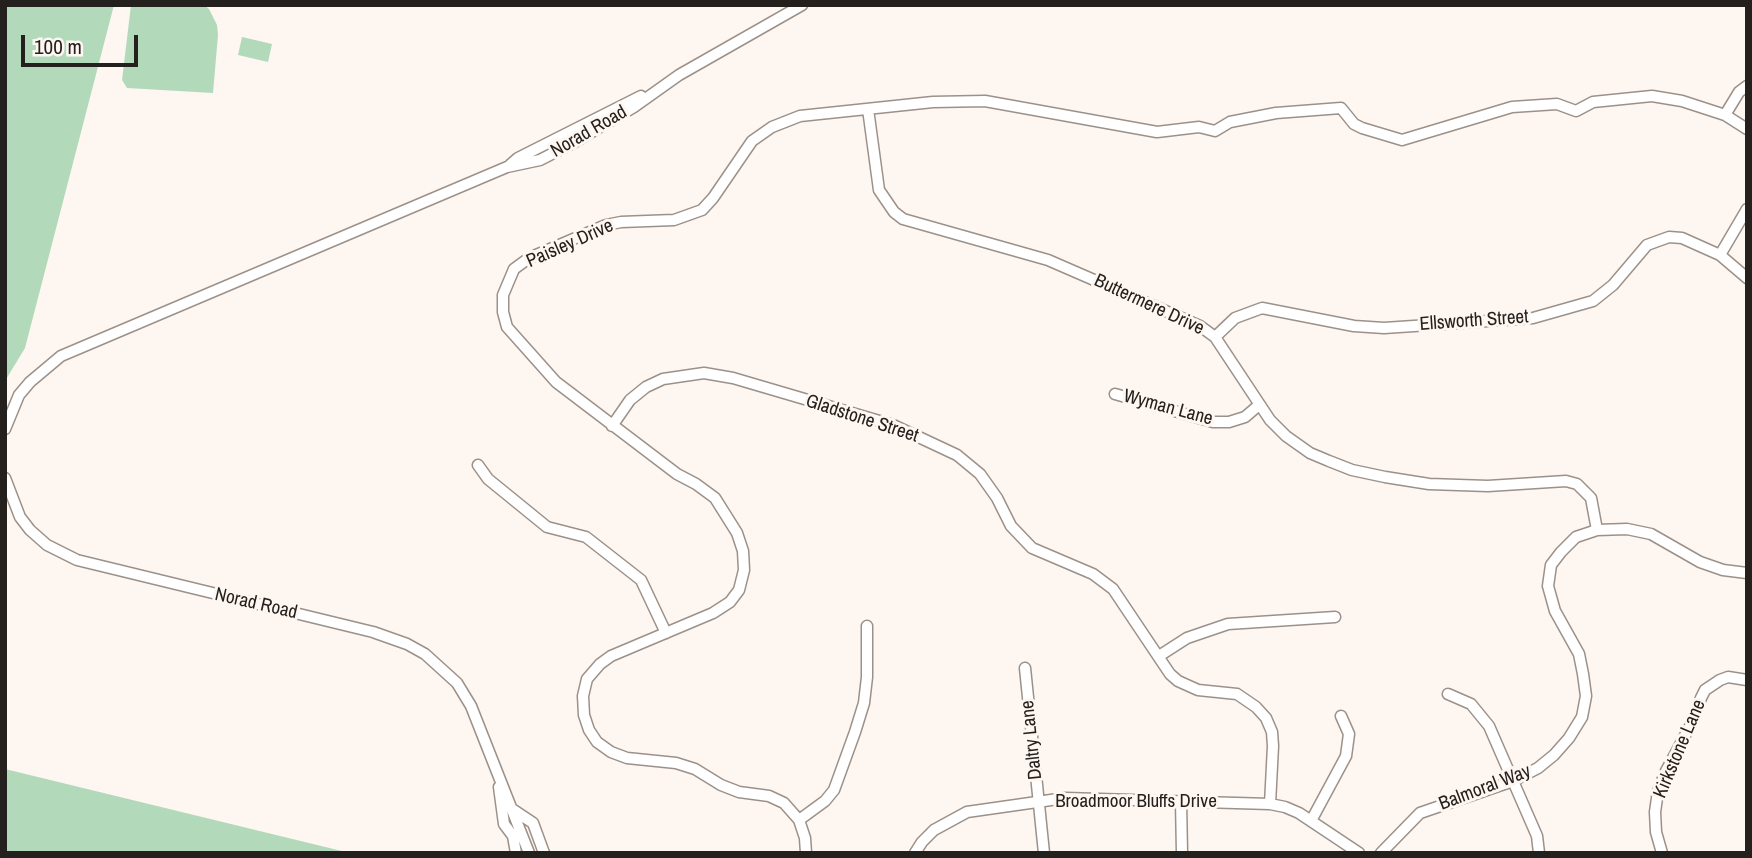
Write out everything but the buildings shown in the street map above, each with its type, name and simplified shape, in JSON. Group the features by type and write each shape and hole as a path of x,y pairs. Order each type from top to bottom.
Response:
{"street":[{"name":"Norad Road","path":"5,429 24,388 43,368 61,356 507,167 518,158 666,84 802,5"},
{"path":"1747,86 1739,92 1725,115 1747,129"},
{"name":"Paisley Drive","path":"799,820 784,803 769,796 739,792 721,785 695,769 676,763 627,758 611,752 597,742 589,730 584,715 583,696 587,679 611,656 713,613 730,602 739,590 744,570 743,551 737,533 715,498 677,474 556,382 507,327 503,312 503,295 514,270 529,258 607,225 674,220 702,210 752,141 772,127 800,116 933,102 985,101 1157,132 1199,127 1215,131 1230,122 1276,113 1341,107 1354,124 1402,141 1512,107 1557,104 1576,111 1593,102 1652,96 1682,101 1725,115"},
{"name":"Buttermere Drive","path":"868,109 879,190 894,212 903,219 1048,260 1182,317 1215,337 1259,405 1286,436 1310,453 1352,470 1430,484 1488,486 1566,481 1577,484 1591,498 1597,530"},
{"path":"1720,255 1747,209"},
{"name":"Ellsworth Street","path":"1215,337 1235,318 1262,308 1354,326 1384,328 1534,318 1593,301 1603,295 1647,245 1670,237 1682,238 1720,255 1747,278"},
{"name":"Gladstone Street","path":"612,426 629,400 646,387 663,379 704,373 733,378 893,425 957,455 970,464 989,485 1011,526 1032,548 1101,579 1113,589 1170,674 1178,681 1198,690 1237,694 1266,718 1272,732 1273,746 1270,804"},
{"name":"Wyman Lane","path":"1115,394 1213,422 1229,422 1245,417 1259,405"},
{"path":"478,465 488,479 547,527 586,537 641,580 666,634"},
{"name":"Norad Road","path":"5,478 17,509 30,530 47,545 77,560 373,632 416,649 441,667 457,683 471,706 529,853"},
{"name":"Balmoral Way","path":"1381,853 1420,813 1513,781 1538,768 1555,755 1582,717 1586,696 1578,654 1555,611 1548,586 1552,565 1576,537 1597,530 1627,529 1651,534 1700,562 1723,570 1747,573"},
{"path":"1159,656 1187,638 1228,624 1335,617"},
{"path":"806,853 805,838 799,820 825,801 834,790 864,703 868,666 867,626"},
{"name":"Daltry Lane","path":"1024,668 1044,853"},
{"name":"Kirkstone Lane","path":"1662,853 1654,812 1658,791 1695,717 1701,698 1705,690 1720,680 1737,677 1747,680"},
{"path":"1448,694 1471,704 1489,726 1537,836 1539,853"},
{"path":"1311,821 1346,756 1349,734 1341,716"},
{"name":"Norad Road","path":"490,753 504,824 513,836 516,853"},
{"name":"Broadmoor Bluffs Drive","path":"915,853 934,830 967,812 1065,799 1270,804 1285,807 1311,821 1359,853"},
{"path":"1181,801 1182,853"},
{"name":"Norad Road","path":"512,809 533,823 544,853"}],"green space":[{"path":"5,5 114,5 25,348 5,381"},
{"path":"131,5 204,5 209,9 217,25 218,35 213,93 127,88 122,80"},
{"path":"242,37 272,44 268,62 238,55"},
{"path":"5,769 350,853 5,853"}]}
